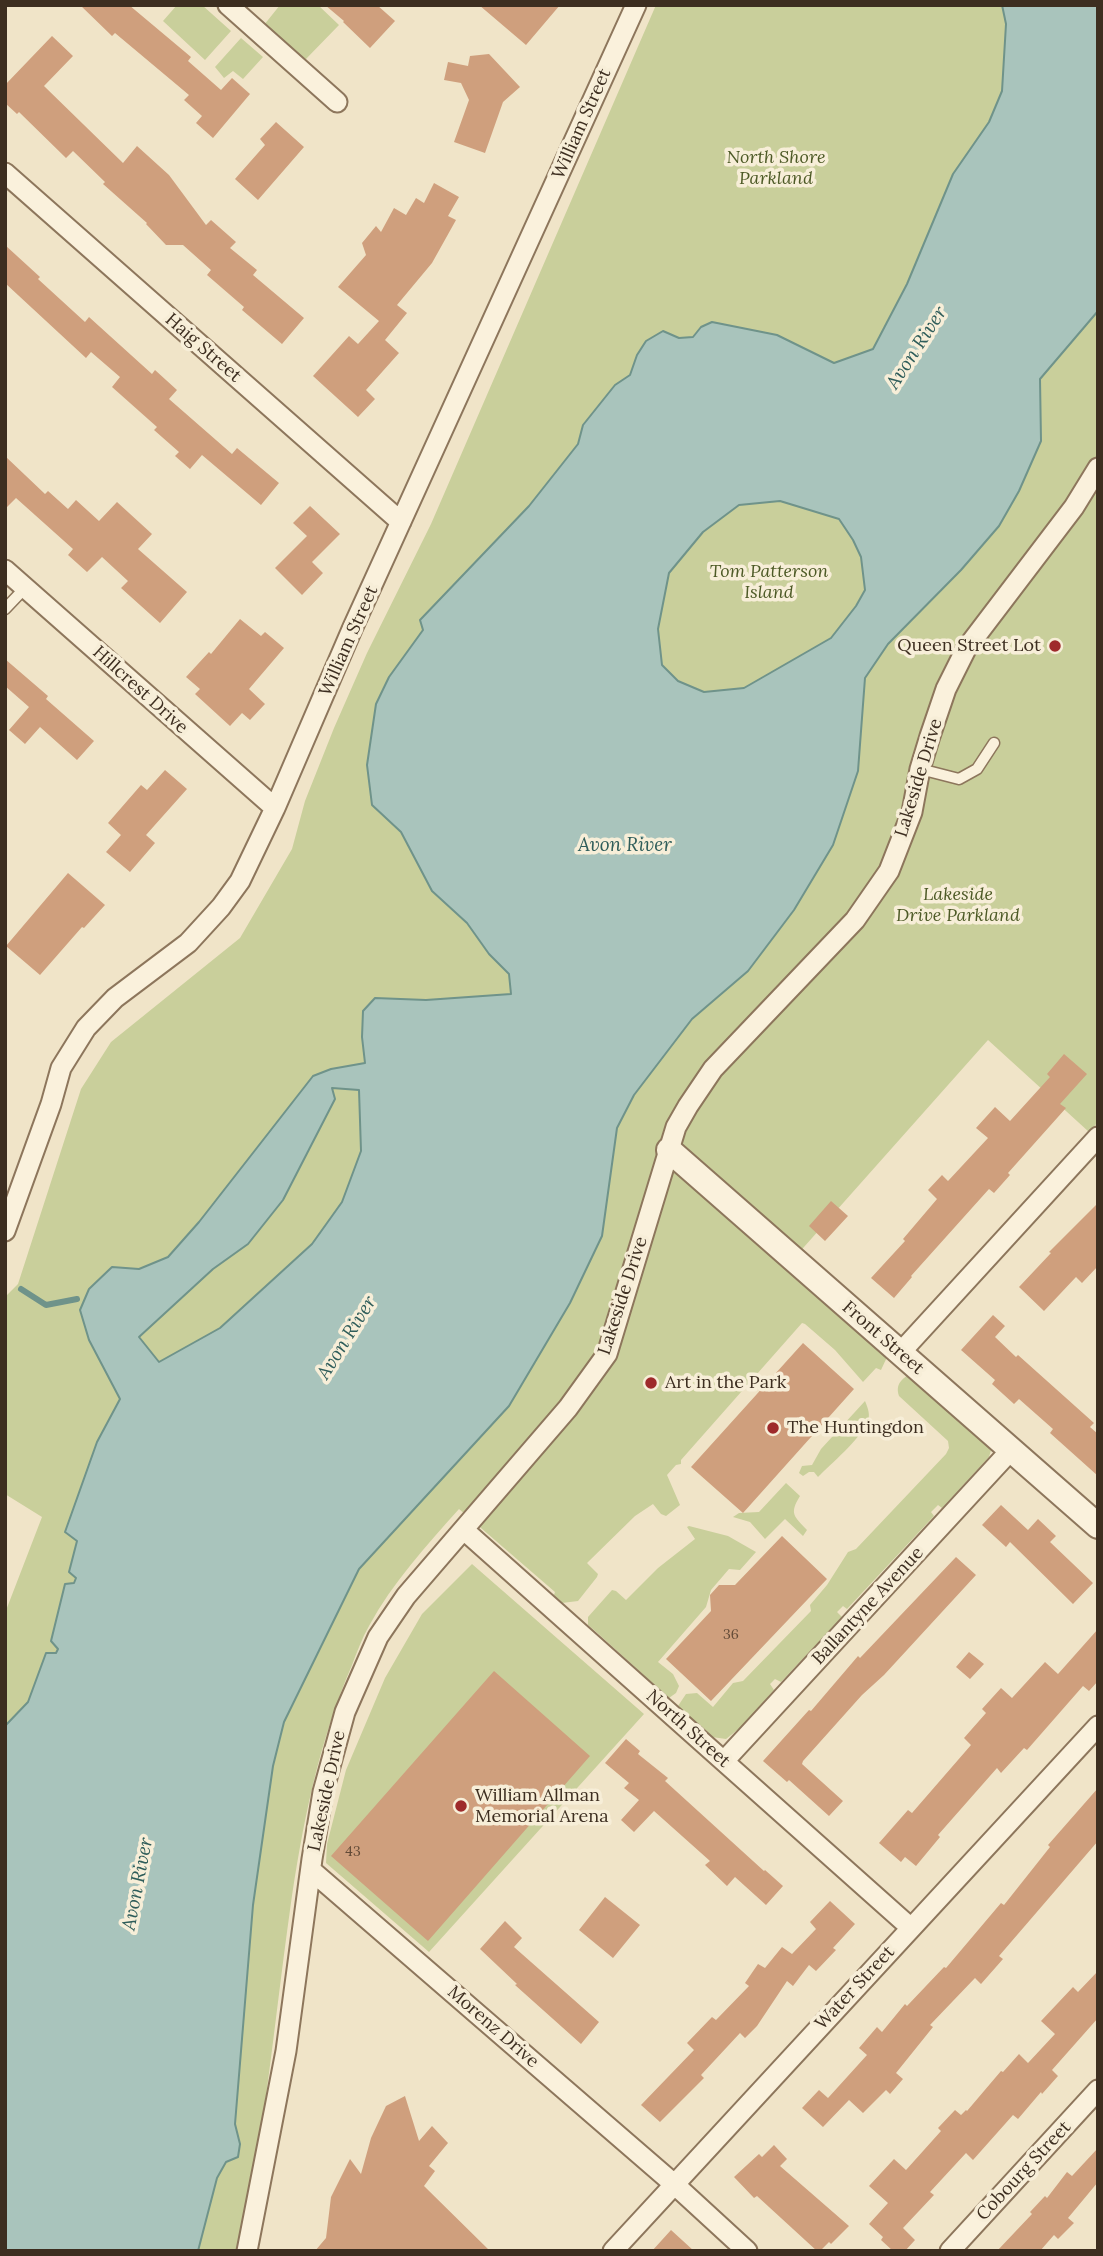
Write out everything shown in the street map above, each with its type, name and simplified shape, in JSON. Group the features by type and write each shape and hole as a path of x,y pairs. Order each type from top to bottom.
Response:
{"street":[{"path":"228,5 337,102"},
{"name":"William Street","path":"5,1231 51,1104 61,1068 86,1028 115,999 188,943 221,907 240,881 636,5"},
{"name":"Haig Street","path":"5,173 401,522"},
{"name":"Lakeside Drive","path":"247,2251 286,2051 323,1792 345,1712 377,1637 406,1596 568,1408 607,1354 676,1127 713,1069 855,920 889,871 912,812 920,769 946,689 966,649 1074,507 1098,468"},
{"name":"Hillcrest Drive","path":"5,570 275,808"},
{"path":"900,1353 1098,1137"},
{"name":"Front Street","path":"669,1150 1098,1526"},
{"name":"Ballantyne Avenue","path":"724,1762 1011,1450"},
{"name":"North Street","path":"464,1530 911,1928"},
{"name":"Water Street","path":"613,2251 1098,1726"},
{"name":"Morenz Drive","path":"312,1871 674,2184 747,2251"},
{"name":"Cobourg Street","path":"950,2251 1098,2091"}],"lane":[{"path":"5,608 25,588"},
{"path":"920,769 959,779 977,769 994,743"}],"green space":[{"path":"177,5 202,5 231,31 205,60 163,21"},
{"path":"280,5 318,5 339,25 305,60 264,25"},
{"name":"North Shore Parkland","path":"656,5 1002,5 1006,24 1002,91 989,122 953,174 907,284 873,349 834,363 777,335 713,323 701,327 693,337 679,338 637,355 630,375 615,385 583,425 578,444 529,506 421,620 423,630 389,677 376,704 367,765 372,805 401,832 432,891 467,923 489,954 509,974 511,994 426,1000 362,1037 366,1063 359,1089 361,1151 342,1202 312,1244 220,1328 157,1363 77,1540 69,1572 76,1578 56,1653 46,1653 28,1702 5,1726 5,1613 42,1517 5,1494 5,1297 18,1284 81,1089 111,1042 240,938 292,849 305,801 334,728 367,653 431,524"},
{"path":"241,38 263,57 243,79 233,71 224,78 215,67"},
{"name":"Lakeside Drive Parkland","path":"1098,311 1098,1122 1089,1132 988,1040 788,1265 888,1355 881,1370 876,1368 863,1382 835,1350 802,1323 681,1460 681,1464 676,1465 667,1475 680,1505 666,1516 653,1504 635,1516 587,1563 598,1574 578,1601 562,1603 554,1595 555,1592 459,1509 411,1565 378,1610 362,1640 340,1695 313,1786 295,1879 262,2124 240,2251 198,2251 217,2178 226,2162 238,2156 240,2144 235,2124 253,1905 273,1766 284,1722 359,1569 408,1515 570,1303 602,1236 617,1128 634,1095 692,1019 748,970 794,910 833,845 858,771 865,678 888,644 961,570 999,526 1019,491 1041,441 1040,379"},
{"name":"Tom Patterson Island","path":"780,501 839,519 861,557 865,590 856,606 831,638 744,688 704,692 678,681 662,665 658,629 669,573 703,532 739,505"},
{"path":"911,1373 990,1443 989,1457 942,1508 938,1505 931,1512 934,1516 847,1609 843,1606 837,1612 842,1617 781,1682 775,1679 770,1684 774,1690 741,1727 726,1739 712,1737 678,1706 686,1694 697,1693 713,1707 733,1683 743,1681 811,1611 810,1605 827,1585 848,1552 856,1549 946,1454 948,1441 899,1396 899,1385"},
{"path":"865,1401 869,1412 868,1420 852,1444 818,1477 814,1472 803,1476 799,1473 802,1466 812,1465 821,1449"},
{"path":"786,1483 800,1496 794,1515 807,1530 803,1536 785,1519 765,1539 750,1522 733,1517 739,1513 759,1512"},
{"path":"687,1527 728,1536 756,1552 740,1570 729,1569 711,1590 706,1607 658,1662 673,1674 679,1686 676,1693 669,1698 588,1625 588,1617 612,1590 626,1600 658,1568 695,1539"},
{"path":"472,1564 644,1714 429,1952 326,1863 327,1844 346,1770 385,1678 422,1614"}],"water":[{"name":"Avon River","path":"1002,5 1098,5 1098,311 1040,379 1041,441 1019,491 999,526 961,570 888,644 865,678 858,771 833,845 794,910 748,971 692,1019 634,1095 617,1128 602,1236 570,1303 509,1406 359,1569 284,1722 273,1766 253,1905 235,2124 240,2144 238,2157 226,2162 217,2178 198,2251 5,2251 5,1726 28,1702 46,1653 56,1653 58,1649 51,1641 65,1584 74,1583 76,1578 69,1572 77,1541 65,1532 97,1442 120,1399 89,1340 80,1310 89,1289 112,1267 139,1269 168,1257 199,1222 313,1076 331,1069 365,1063 363,1011 375,998 426,1000 511,994 509,974 489,954 467,923 432,891 401,832 372,805 367,765 376,704 389,677 423,630 420,620 529,506 578,444 583,425 615,385 630,375 637,355 646,341 663,331 679,338 693,337 701,327 712,322 777,335 834,363 873,349 907,284 953,174 989,122 1002,91 1006,24","holes":["780,501 839,519 861,557 865,590 856,606 831,638 744,688 704,692 678,681 662,665 658,629 669,573 703,532 739,505","332,1088 359,1090 361,1151 342,1202 312,1244 220,1328 159,1362 139,1337 213,1269 248,1244 283,1200 335,1099"]}],"building":[{"path":"80,5 129,5 191,57 188,61 221,90 232,78 250,94 213,138 196,123 202,116 184,100 189,95 115,33 112,36"},
{"path":"325,5 377,5 395,21 370,48"},
{"path":"479,5 560,5 526,45"},
{"path":"52,36 73,56 44,86 123,163 137,146 169,175 206,225 211,220 236,242 230,248 257,270 253,275 304,318 282,344 207,275 211,270 183,245 166,245 73,151 66,158 19,112 17,114 5,103 5,85"},
{"path":"489,54 520,87 503,102 485,153 454,142 469,100 461,83 444,80 448,62 468,66 470,56"},
{"path":"276,122 304,147 258,200 235,179 265,145 260,139"},
{"path":"434,183 459,197 448,216 456,220 432,263 397,305 407,313 385,340 399,353 366,390 375,399 358,417 313,376 349,336 358,344 379,321 338,287 366,255 362,243 376,226 381,232 394,208 406,215 416,198 424,203"},
{"path":"5,245 85,322 89,317 152,374 155,370 177,390 169,399 232,454 237,448 279,483 261,505 202,455 190,469 175,456 179,452 154,430 157,427 112,387 120,377 91,352 86,358 5,283"},
{"path":"5,456 45,494 48,491 68,509 76,500 99,521 117,502 152,534 138,549 187,592 160,623 121,588 128,581 102,557 87,572 68,555 73,549 16,498 5,509"},
{"path":"310,506 340,534 312,562 323,573 302,595 275,568 307,536 293,523"},
{"path":"240,619 261,636 265,632 284,648 249,689 265,704 250,720 242,713 230,726 195,694 200,689 186,677 209,652 211,654"},
{"path":"5,659 94,741 77,760 40,727 25,744 9,730 29,707 5,686"},
{"path":"165,770 187,789 146,835 155,843 130,872 106,852 121,835 108,823 141,785 147,790"},
{"path":"68,873 105,905 40,975 6,946"},
{"path":"1064,1054 1087,1074 1060,1104 1066,1108 1008,1173 1010,1175 994,1193 989,1189 894,1298 871,1278 905,1241 903,1239 937,1199 928,1190 942,1175 948,1181 988,1138 976,1128 995,1107 1010,1121 1050,1077 1047,1074"},
{"path":"831,1201 848,1216 825,1241 809,1226"},
{"path":"1098,1203 1098,1266 1082,1283 1076,1277 1044,1311 1019,1287 1051,1253 1049,1252"},
{"path":"993,1315 1005,1326 995,1337 1094,1423 1090,1427 1098,1434 1098,1476 1050,1433 1053,1429 1019,1399 1014,1404 992,1384 995,1380 961,1350"},
{"name":"The Huntingdon","path":"803,1343 854,1389 743,1513 691,1467"},
{"path":"1001,1505 1028,1530 1038,1519 1056,1536 1050,1542 1093,1583 1073,1604 1010,1542 1006,1547 982,1525"},
{"path":"782,1536 827,1579 711,1701 666,1659 711,1611 710,1595 719,1585 735,1585"},
{"path":"956,1557 976,1575 803,1761 802,1764 843,1801 829,1816 763,1761 858,1656 860,1658"},
{"path":"1098,1629 1098,1681 1089,1691 1083,1686 1027,1750 1024,1748 1001,1773 997,1768 938,1835 940,1837 916,1866 905,1857 901,1862 879,1843 908,1810 912,1813 971,1745 964,1738 986,1713 982,1709 1001,1688 1012,1698 1045,1662 1058,1674"},
{"path":"969,1652 984,1664 970,1679 956,1667"},
{"name":"William Allman Memorial Arena","path":"494,1671 590,1756 428,1941 331,1856"},
{"path":"626,1739 640,1751 638,1754 668,1778 665,1781 783,1886 766,1905 735,1877 727,1886 705,1865 710,1861 654,1811 634,1832 621,1820 639,1800 624,1788 629,1783 605,1763"},
{"path":"1098,1788 1098,1841 999,1956 1003,1959 981,1984 975,1978 930,2025 933,2027 896,2073 903,2079 890,2094 886,2090 863,2113 849,2100 823,2127 802,2108 819,2090 828,2098 867,2055 859,2048 877,2027 882,2032 905,2004 907,2006 944,1967 946,1968 1001,1903 1004,1905 1050,1847 1048,1845"},
{"path":"605,1897 640,1925 613,1958 579,1930"},
{"path":"830,1901 855,1924 833,1948 836,1950 816,1971 809,1965 793,1986 787,1981 757,2026 745,2038 740,2033 701,2075 704,2078 660,2122 641,2105 694,2050 687,2043 712,2017 716,2020 749,1986 745,1983 758,1964 765,1968 782,1947 792,1954 816,1929 810,1922"},
{"path":"505,1921 522,1938 514,1947 599,2022 581,2044 515,1985 517,1984 480,1949"},
{"path":"1098,1971 1098,2018 1052,2070 1058,2076 1018,2119 1013,2115 973,2160 966,2153 930,2192 934,2195 903,2228 915,2240 905,2251 893,2251 869,2224 888,2203 869,2186 894,2159 906,2170 941,2131 938,2128 955,2110 961,2115 967,2111 1019,2054 1028,2063 1055,2034 1041,2021 1073,1987 1078,1992"},
{"path":"405,2096 419,2141 432,2126 448,2143 429,2166 435,2171 424,2186 490,2251 315,2251 326,2238 331,2197 350,2159 361,2174 371,2138 386,2106"},
{"path":"774,2145 787,2159 780,2166 849,2226 820,2251 757,2196 754,2198 734,2177 759,2154 762,2157"},
{"path":"1098,2148 1098,2182 1068,2218 1074,2223 1058,2239 1054,2235 1040,2251 997,2251 1045,2196 1047,2198 1067,2172 1072,2176"},
{"path":"671,2230 694,2251 652,2251"}],"waterway":[{"path":"21,1289 46,1305 77,1299"}],"place":[{"name":"Queen Street Lot","path":"1055,646"},
{"name":"Art in the Park","path":"651,1383"},
{"name":"The Huntingdon","path":"773,1428"},
{"name":"William Allman Memorial Arena","path":"461,1806"}]}
